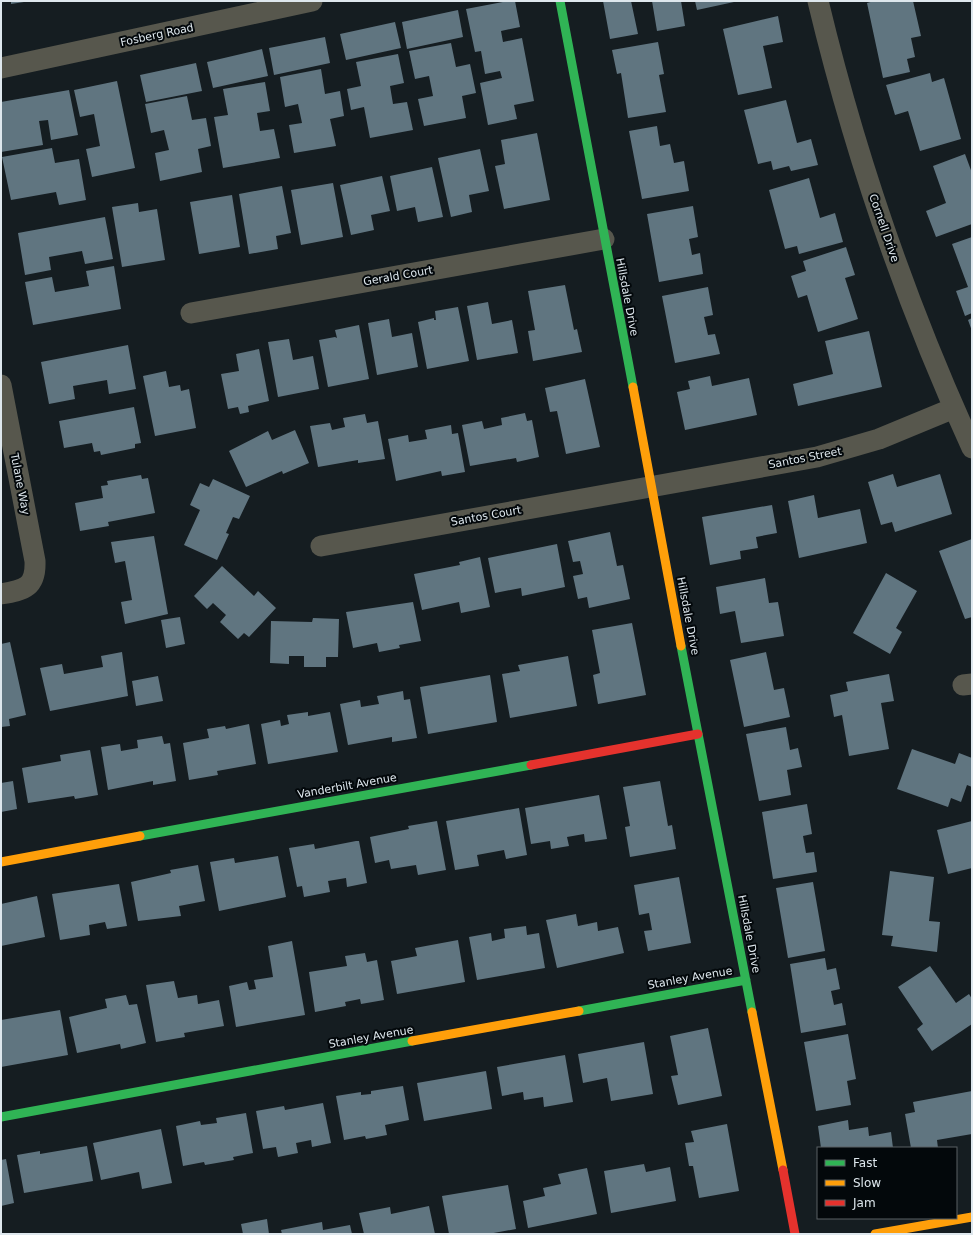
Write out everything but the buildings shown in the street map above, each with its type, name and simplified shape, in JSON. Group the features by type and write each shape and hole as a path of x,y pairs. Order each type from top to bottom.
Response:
{"street":[{"name":"Fosberg Road","path":"1,68 312,1"},
{"name":"Hillsdale Drive","path":"560,1 698,734 795,1234"},
{"name":"Cornell Drive","path":"818,1 834,71 878,213 927,345 972,448"},
{"name":"Gerald Court","path":"191,313 604,239"},
{"name":"Tulane Way","path":"1,385 35,561 35,572 32,582 25,588 1,594"},
{"name":"Santos Street","path":"651,485 842,451 897,433 954,408"},
{"name":"Santos Court","path":"321,546 651,485"},
{"name":"Vanderbilt Avenue","path":"1,862 698,734"},
{"name":"Stanley Avenue","path":"1,1117 746,980"},
{"path":"875,1234 972,1217"}],"traffic: fast":[{"path":"560,1 633,387"},
{"path":"681,646 752,1012"},
{"path":"140,836 531,765"},
{"path":"579,1011 746,980"},
{"path":"1,1117 412,1041"}],"traffic: slow":[{"path":"633,387 681,646"},
{"path":"1,862 140,836"},
{"path":"412,1041 579,1011"},
{"path":"752,1012 783,1170"},
{"path":"875,1234 972,1217"}],"traffic: jam":[{"path":"531,765 698,734"},
{"path":"783,1170 795,1234"}]}
